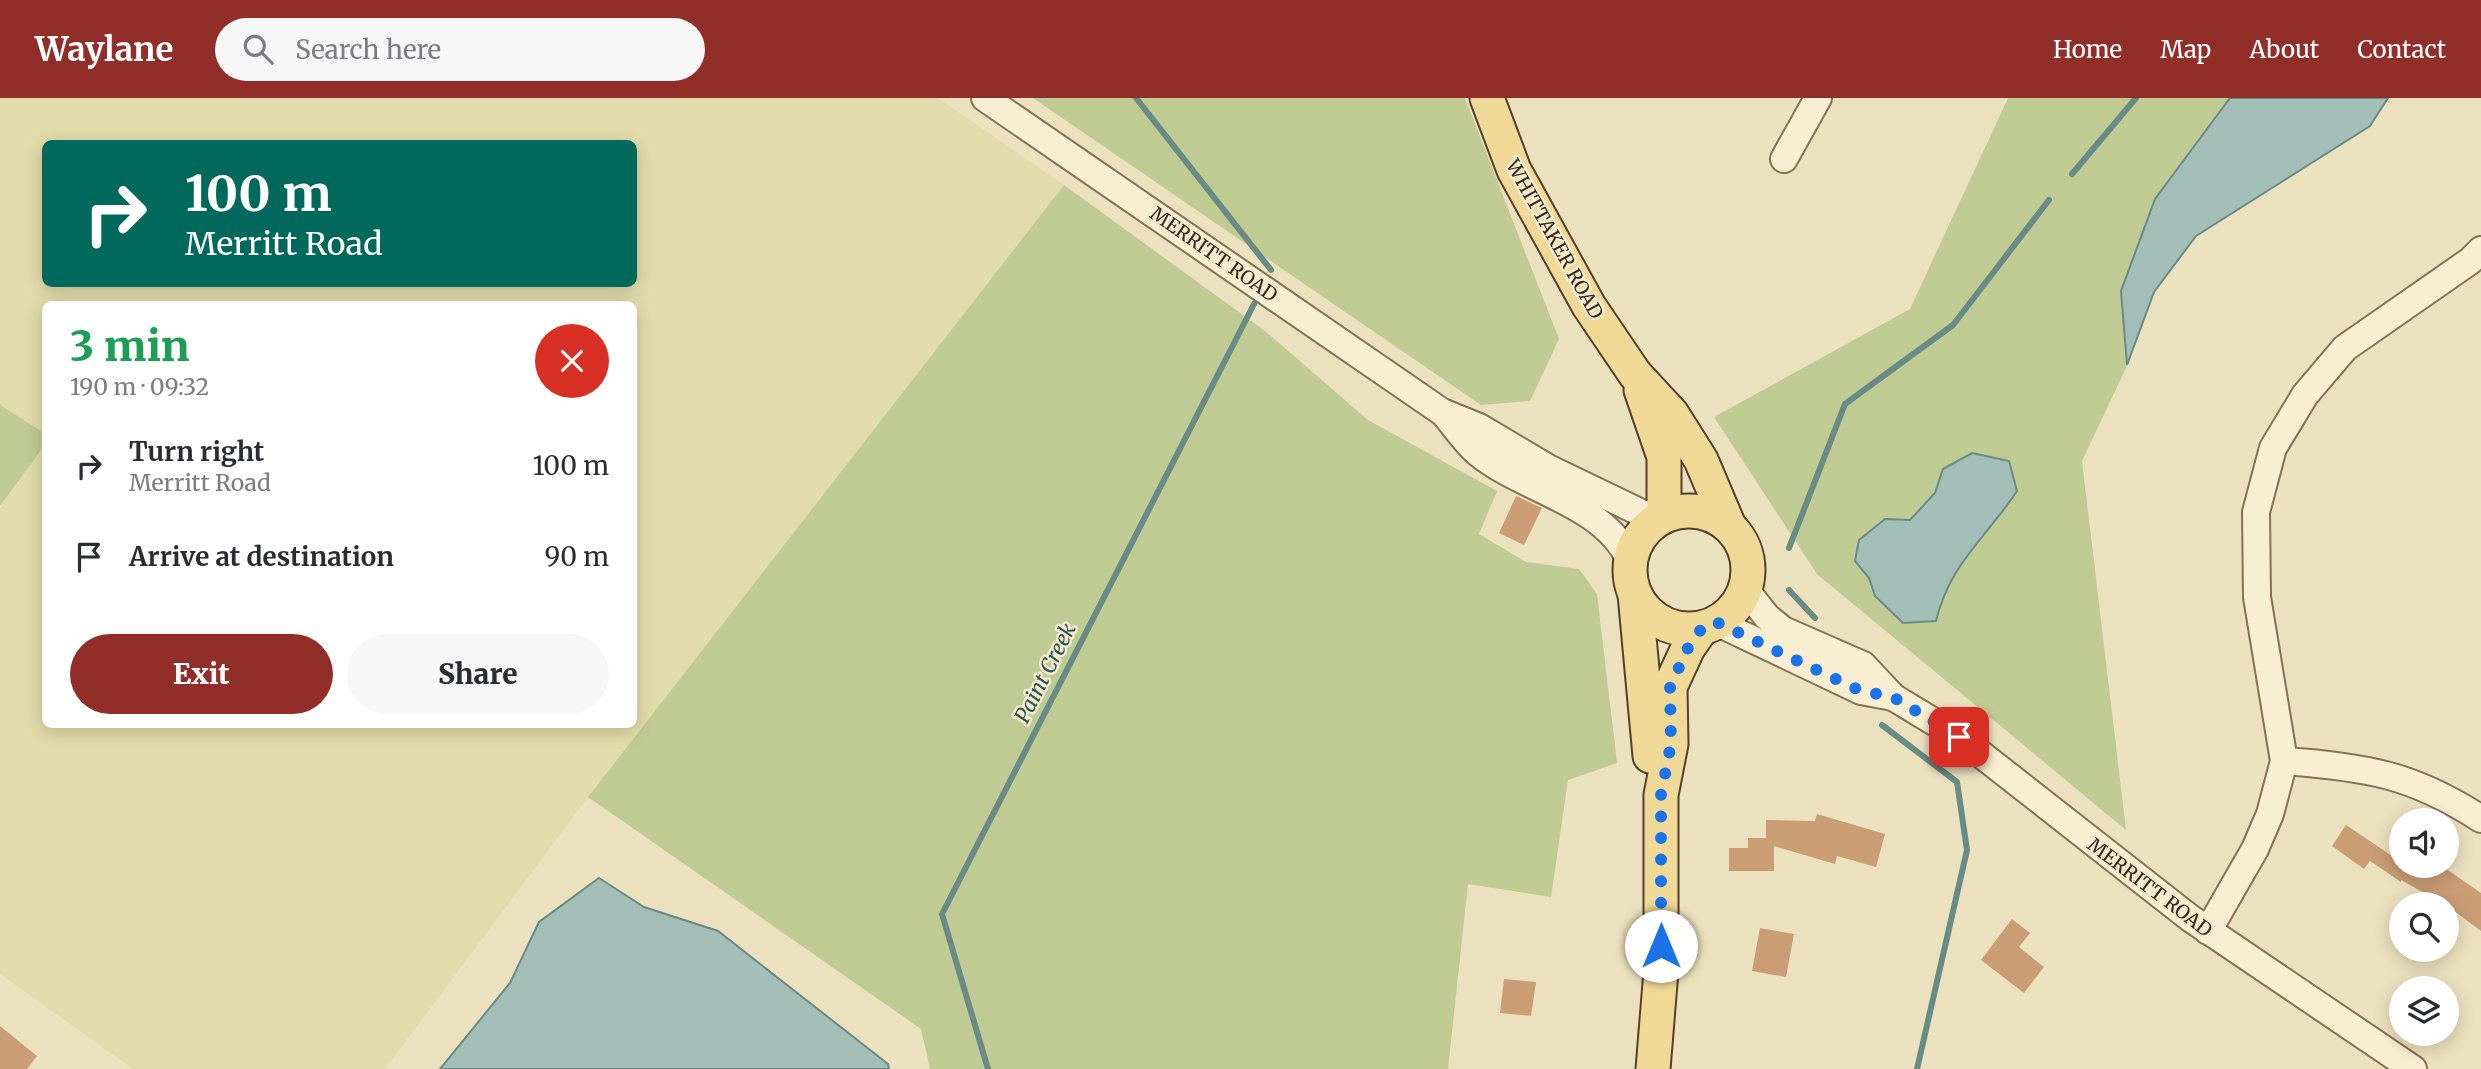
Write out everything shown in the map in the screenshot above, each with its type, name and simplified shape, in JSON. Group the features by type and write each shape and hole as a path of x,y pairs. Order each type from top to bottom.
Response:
{"main road":[{"name":"WHITTAKER ROAD","path":"1486,98 1520,181 1588,306 1635,374 1672,414 1693,449 1729,526"},
{"name":"WHITTAKER ROAD","path":"1635,374 1664,457 1660,518"},
{"path":"1653,1069 1661,971 1661,795 1671,744 1670,687 1688,648 1709,625 1729,614 1745,589 1746,555 1740,539 1729,526 1698,511 1660,518 1635,545 1630,561 1648,747 1661,795"},
{"path":"1635,594 1656,619 1686,629 1709,625"}],"street":[{"name":"MERRITT ROAD","path":"985,98 1442,412 1479,427 1548,468 1660,518"},
{"path":"1783,159 1818,98"},
{"path":"2208,931 2255,849 2270,814 2284,761 2257,597 2256,513 2273,448 2305,394 2344,348 2470,261 2481,250"},
{"name":"MERRITT ROAD","path":"1442,412 1477,452 1598,522 1616,538 1630,561"},
{"name":"MERRITT ROAD","path":"1745,589 1767,618 1783,630 1863,665 1893,697 1959,737 2070,827 2208,931 2413,1069"},
{"name":"MERRITT ROAD","path":"1709,625 1861,691 1893,697"},
{"path":"2284,761 2357,768 2393,775 2446,796 2481,819"}],"shaded area":[{"path":"0,98 938,98 1064,185 588,797 385,1069 133,1069 0,974 0,507 42,449 42,728 637,728 637,301 42,301 42,432 0,405"}],"green space":[{"path":"1033,98 1465,98 1559,339 1530,401 1481,405"},
{"path":"2008,98 2388,98 2370,126 2196,236 2154,292 2127,366 2082,461 2126,830 1817,574 1714,417 1910,309"},
{"path":"1064,185 1265,331 1368,420 1497,491 1479,534 1526,562 1579,569 1597,594 1617,763 1568,780 1551,897 1468,884 1448,1069 930,1069 921,1029 588,797"},
{"path":"0,405 42,431 42,449 0,506"}],"water":[{"path":"2230,98 2388,98 2370,126 2196,236 2154,292 2127,365 2121,291 2155,199"},
{"path":"1972,453 2009,461 2017,491 1950,583 1936,621 1903,623 1875,596 1869,578 1855,561 1859,540 1885,519 1910,520 1935,493 1943,469"},
{"path":"599,878 644,907 718,931 888,1064 889,1069 440,1069 510,983 539,922"}],"building":[{"path":"1516,496 1542,508 1524,545 1499,533"},
{"path":"1817,814 1885,834 1876,867 1837,856 1835,864 1774,846 1774,871 1729,871 1729,848 1748,848 1748,838 1766,838 1766,820 1815,821"},
{"path":"2346,825 2389,854 2389,874 2370,861 2364,869 2332,846"},
{"path":"2395,878 2459,878 2481,893 2481,931 2459,915 2459,892 2423,892"},
{"path":"2012,919 2030,933 2019,947 2044,967 2024,993 1981,960"},
{"path":"1760,928 1794,934 1786,977 1752,971"},
{"path":"1504,979 1536,982 1531,1016 1500,1013"},
{"path":"0,1026 37,1056 27,1069 0,1069"}],"waterway":[{"name":"Paint Creek","path":"1136,98 1271,270"},
{"path":"2072,174 2136,98"},
{"path":"1789,548 1845,404 1953,325 2049,200"},
{"name":"Paint Creek","path":"988,1069 942,914 1254,304"},
{"path":"1789,590 1815,618"},
{"path":"1882,725 1957,782 1967,850 1917,1069"}],"route":[{"path":"1661,946 1661,795 1671,744 1668,713 1670,687 1679,664 1702,628 1716,622 1751,641 1861,691 1893,697 1959,737"}]}
